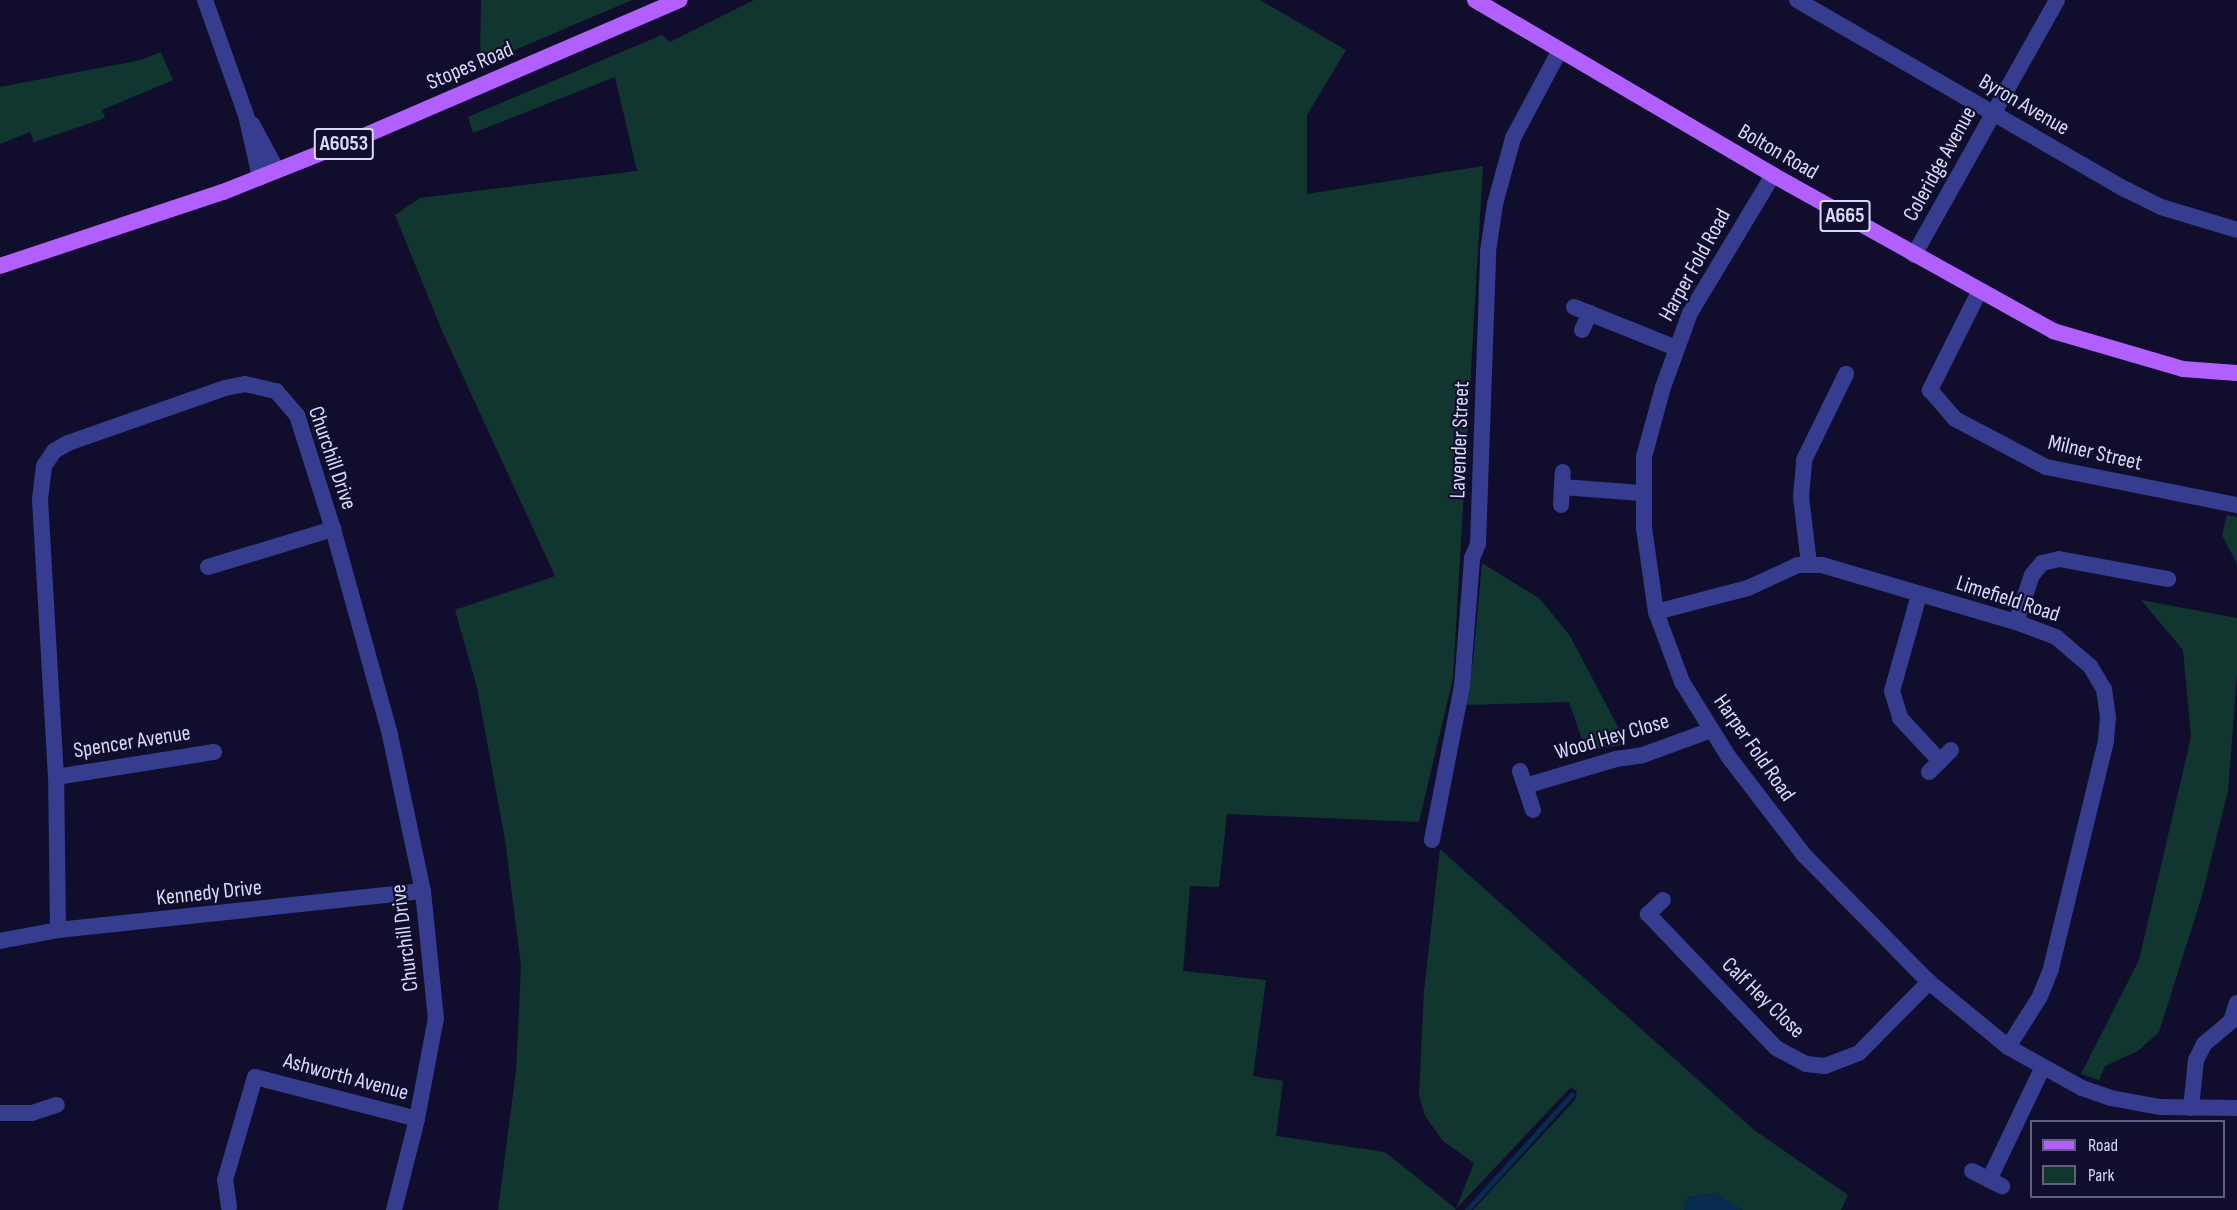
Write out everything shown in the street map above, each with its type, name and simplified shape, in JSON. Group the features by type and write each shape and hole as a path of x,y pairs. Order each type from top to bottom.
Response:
{"main road":[{"name":"Stopes Road","path":"0,267 154,218 260,177 680,0"},
{"name":"Bolton Road","path":"1475,0 1559,52 1773,175 1979,292 2053,331 2100,348 2183,369 2237,373"}],"street":[{"path":"205,0 246,116 260,177"},
{"name":"Byron Avenue","path":"1797,0 2145,200 2237,230"},
{"name":"Coleridge Avenue","path":"1914,255 2057,0"},
{"name":"Lavender Street","path":"1432,840 1462,686 1472,558 1478,544 1488,251 1495,204 1513,138 1559,52"},
{"path":"246,116 277,170"},
{"name":"Harper Fold Road","path":"1773,175 1690,314 1676,348 1653,421 1641,493 1656,612 1682,682 1749,787 1804,855 1929,982 2008,1047 2043,1067 2111,1098 2191,1108 2237,1108"},
{"name":"Milner Street","path":"1979,292 1930,390 1954,419 2046,467 2237,505"},
{"path":"1582,330 1582,310 1676,348"},
{"path":"1809,564 1801,497 1804,460 1837,381"},
{"name":"Churchill Drive","path":"58,930 56,777 40,499 44,466 54,451 225,388 261,385 288,401 297,415 333,529 390,735 423,891 436,1017 417,1119 394,1210"},
{"path":"1561,505 1563,479 1641,493"},
{"path":"208,567 333,529"},
{"path":"2016,622 2032,575 2042,563 2059,559 2156,582"},
{"name":"Limefield Road","path":"1656,612 1748,588 1787,569 1809,564 1836,568 2016,622 2056,638 2090,666 2104,689 2108,717 2052,969 2039,998 2008,1047"},
{"path":"1919,594 1892,691 1900,718 1940,761"},
{"name":"Wood Hey Close","path":"1533,810 1523,779 1643,755 1711,730"},
{"name":"Spencer Avenue","path":"56,777 214,752"},
{"name":"Kennedy Drive","path":"0,940 58,930 423,891"},
{"name":"Calf Hey Close","path":"1663,900 1648,914 1776,1048 1806,1064 1825,1066 1859,1053 1929,982"},
{"path":"2191,1108 2196,1060 2204,1044 2231,1021 2237,1003"},
{"path":"1972,1171 1996,1183 2043,1067"},
{"name":"Ashworth Avenue","path":"229,1207 225,1180 255,1077 417,1119"},
{"path":"0,1113 32,1113 57,1105"}],"green space":[{"path":"481,0 632,0 480,65"},
{"path":"754,0 1260,0 1346,50 1307,115 1307,194 1483,166 1453,678 1419,822 1227,814 1219,887 1190,886 1183,971 1266,980 1253,1076 1283,1081 1276,1136 1385,1152 1455,1210 498,1210 516,1071 521,966 505,840 477,687 455,610 555,576 443,333 395,215 420,198 637,171 615,77 473,133 468,117 662,35 670,42"},
{"path":"161,52 173,80 102,110 105,118 34,142 30,132 0,144 0,87 141,60"},
{"path":"2227,515 2237,517 2237,564 2222,535"},
{"path":"1482,563 1540,599 1570,636 1627,744 1586,751 1569,702 1464,705 1473,661"},
{"path":"2141,600 2237,618 2237,675 2228,791 2202,896 2159,1032 2138,1051 2105,1066 2099,1080 2081,1074 2139,960 2191,737 2183,650"},
{"path":"1440,849 1754,1130 1848,1195 1841,1210 1742,1210 1715,1193 1687,1198 1684,1210 1473,1210 1575,1100 1577,1092 1571,1087 1456,1209 1474,1163 1443,1141 1425,1116 1419,1095 1424,991"}],"water":[{"path":"1715,1193 1742,1210 1684,1210 1687,1198"}],"waterway":[{"path":"1467,1210 1572,1094"}]}
